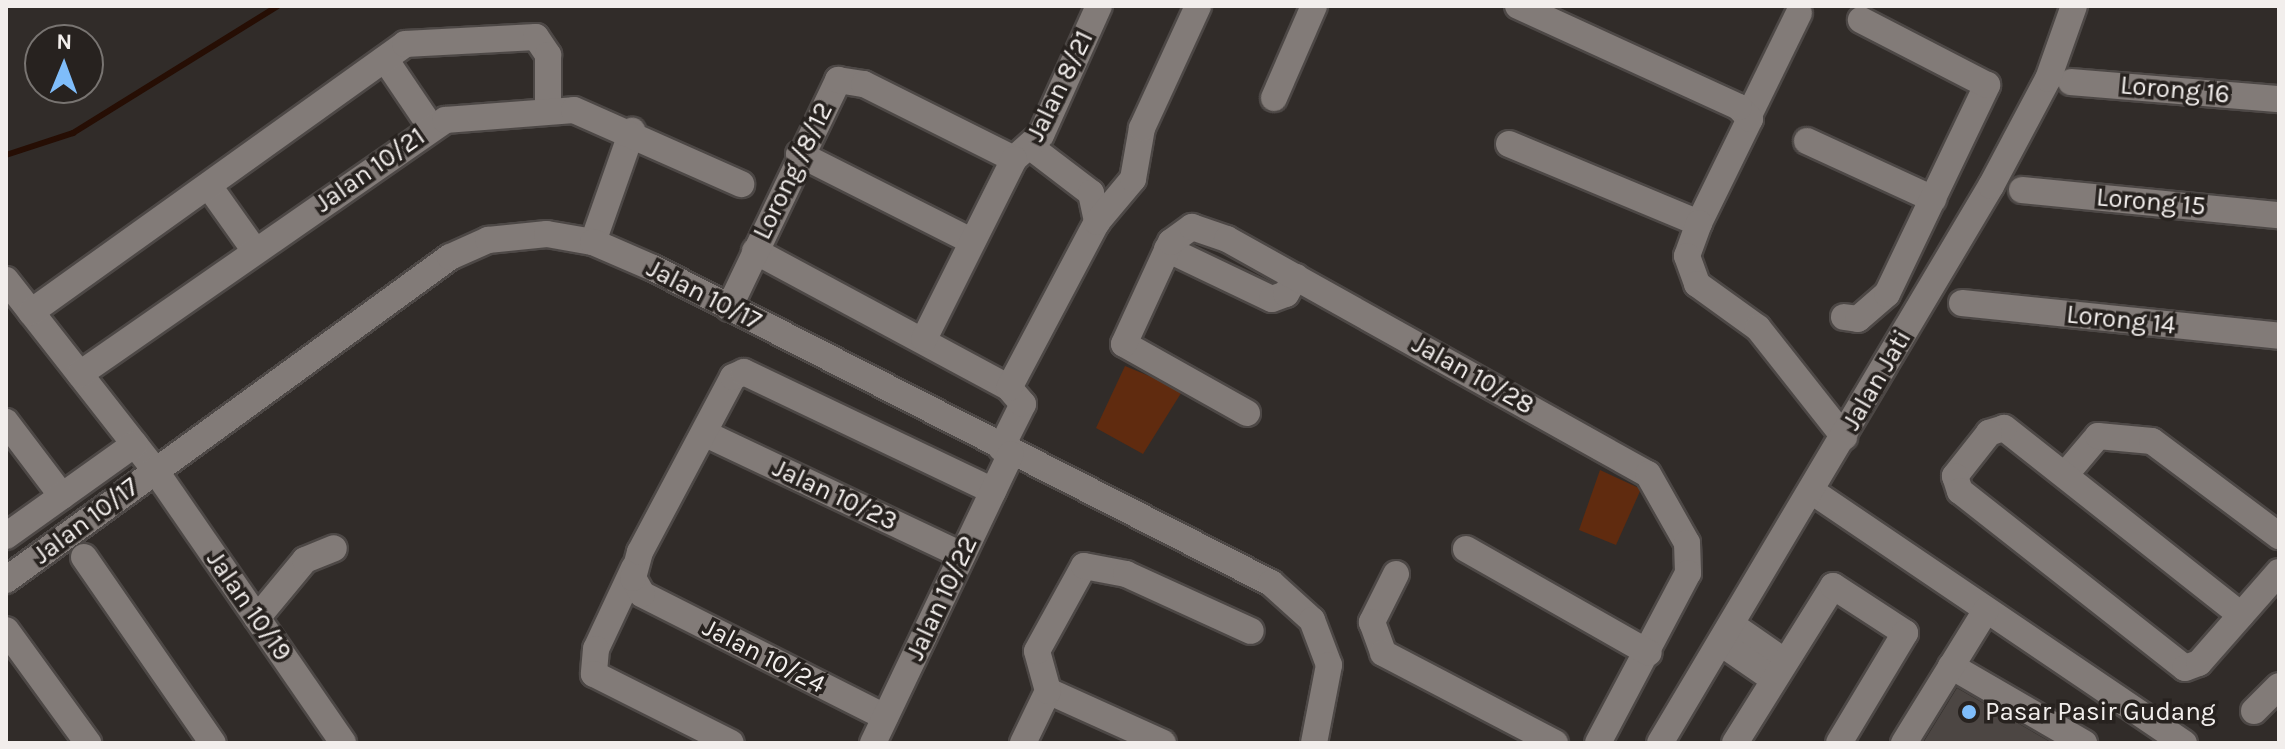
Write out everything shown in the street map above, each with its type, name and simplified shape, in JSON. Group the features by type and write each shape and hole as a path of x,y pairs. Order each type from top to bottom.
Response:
{"street":[{"name":"Jalan 8/21","path":"924,339 971,241 1023,154 1099,6"},
{"path":"1009,388 1097,222 1133,179 1142,128 1198,6"},
{"path":"1274,98 1314,6"},
{"path":"1518,6 1750,113"},
{"name":"Jalan Jati","path":"1660,743 1813,492 2043,88 2074,6"},
{"path":"1799,13 1750,113 1747,135 1699,223 1687,256 1697,284 1758,328 1844,437"},
{"path":"1844,317 1858,319 1887,294 1985,81 1861,20"},
{"path":"31,312 211,189 385,59 413,42 536,37 548,55 548,110"},
{"path":"385,59 431,127"},
{"name":"Lorong /8/12","path":"729,308 799,154 844,78 1023,154"},
{"name":"Lorong 16","path":"2071,82 2279,99"},
{"name":"Jalan 10/21","path":"80,374 431,127 548,110 574,110 632,131 741,184"},
{"path":"593,242 632,131"},
{"path":"1807,141 1933,199"},
{"path":"1509,144 1699,223"},
{"path":"799,154 971,241"},
{"path":"1023,154 1091,193 1097,222"},
{"path":"211,189 255,251"},
{"name":"Lorong 15","path":"2022,190 2279,215"},
{"name":"Jalan 10/28","path":"1167,249 1192,227 1227,239 1631,461 1661,491 1687,543 1684,589 1649,653"},
{"name":"Jalan 10/17","path":"6,580 450,257 527,234 593,242 1271,583 1312,620 1329,665 1314,743"},
{"path":"1247,413 1124,344 1167,249 1272,299 1296,277"},
{"path":"755,251 924,339 1009,388 1023,404 1006,451"},
{"name":"Jalan 10/19","path":"6,280 155,470 343,743"},
{"name":"Lorong 14","path":"1962,303 2279,336"},
{"path":"731,743 594,674 596,649 634,568 708,435 733,377 757,374 993,491"},
{"path":"6,422 62,496"},
{"path":"2241,615 2065,475 1998,427 1955,481 2180,665 2190,668 2204,657 2279,572"},
{"name":"Jalan 10/23","path":"708,435 962,555"},
{"path":"2065,475 2098,436 2152,441 2279,536"},
{"path":"6,536 135,444"},
{"name":"Jalan 10/22","path":"873,743 993,491 1006,451"},
{"path":"1813,492 2184,743"},
{"path":"257,618 305,560 334,548"},
{"path":"1466,549 1649,653 1598,743"},
{"path":"84,557 213,743"},
{"path":"1023,743 1048,691 1037,651 1084,566 1126,574 1251,631"},
{"name":"Jalan 10/24","path":"634,568 642,594 885,717"},
{"path":"1396,574 1372,626 1383,653 1555,743"},
{"path":"1735,743 1833,586 1903,628 1904,643 1839,743"},
{"path":"1904,743 1986,610"},
{"path":"6,630 88,743"},
{"path":"1726,634 1778,670"},
{"path":"1951,666 2084,743"},
{"path":"2254,711 2279,686"},
{"path":"1048,691 1163,743"}],"shaded area":[{"path":"1125,366 1183,390 1143,454 1096,428"},
{"path":"1600,470 1641,489 1616,545 1579,530"}],"building":[{"name":"Pasar Pasir Gudang","path":"1957,688 2052,743 1923,743"}],"waterway":[{"path":"6,155 73,133 278,6"}],"place":[{"name":"Pasar Pasir Gudang","path":"1969,712"}]}
